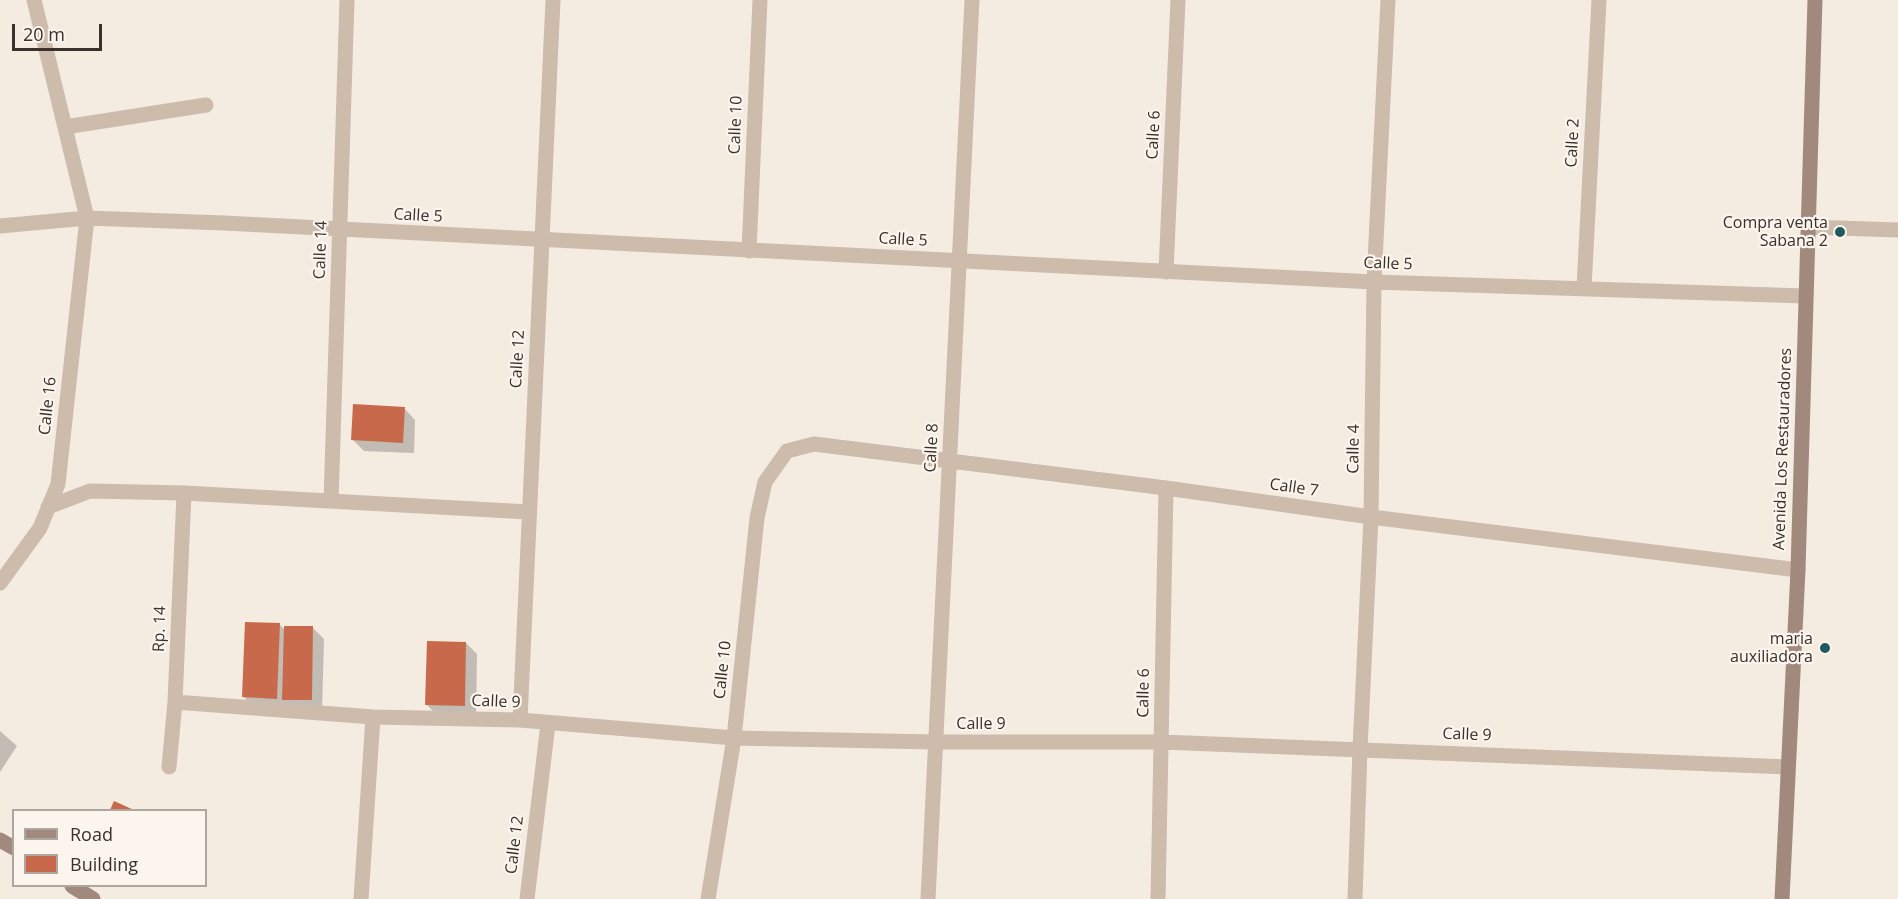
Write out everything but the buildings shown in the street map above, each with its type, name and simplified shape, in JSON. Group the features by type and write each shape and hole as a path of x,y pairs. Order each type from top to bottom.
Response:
{"street":[{"name":"Calle 16","path":"0,583 40,528 58,484 87,218 34,0"},
{"name":"Calle 14","path":"331,501 347,0"},
{"name":"Calle 12","path":"520,720 553,0"},
{"name":"Calle 10","path":"749,250 760,0"},
{"name":"Calle 8","path":"928,899 972,0"},
{"name":"Calle 6","path":"1166,272 1178,0"},
{"name":"Calle 4","path":"1355,899 1371,517 1374,282 1388,0"},
{"name":"Calle 2","path":"1584,288 1599,0"},
{"name":"Avenida Los Restauradores","path":"1782,899 1798,570 1815,0"},
{"path":"65,128 206,105"},
{"name":"Calle 5","path":"0,226 87,218 1374,282 1805,296"},
{"path":"1808,227 1898,230"},
{"name":"Calle 7","path":"787,451 814,444 1798,570"},
{"name":"Calle 10","path":"708,899 734,738 757,518 765,482 787,451"},
{"name":"Calle 6","path":"1158,899 1166,488"},
{"path":"48,507 90,491 184,493 529,512"},
{"name":"Rp. 14","path":"170,766 184,493"},
{"name":"Calle 9","path":"175,702 374,717 520,720 734,738 935,742 1162,742 1788,767"},
{"path":"361,899 374,717"},
{"name":"Calle 12","path":"527,899 548,724"},
{"path":"75,887 93,899"}],"place":[{"name":"Compra venta Sabana 2","path":"1840,232"},
{"name":"maria auxiliadora","path":"1825,648"}]}
